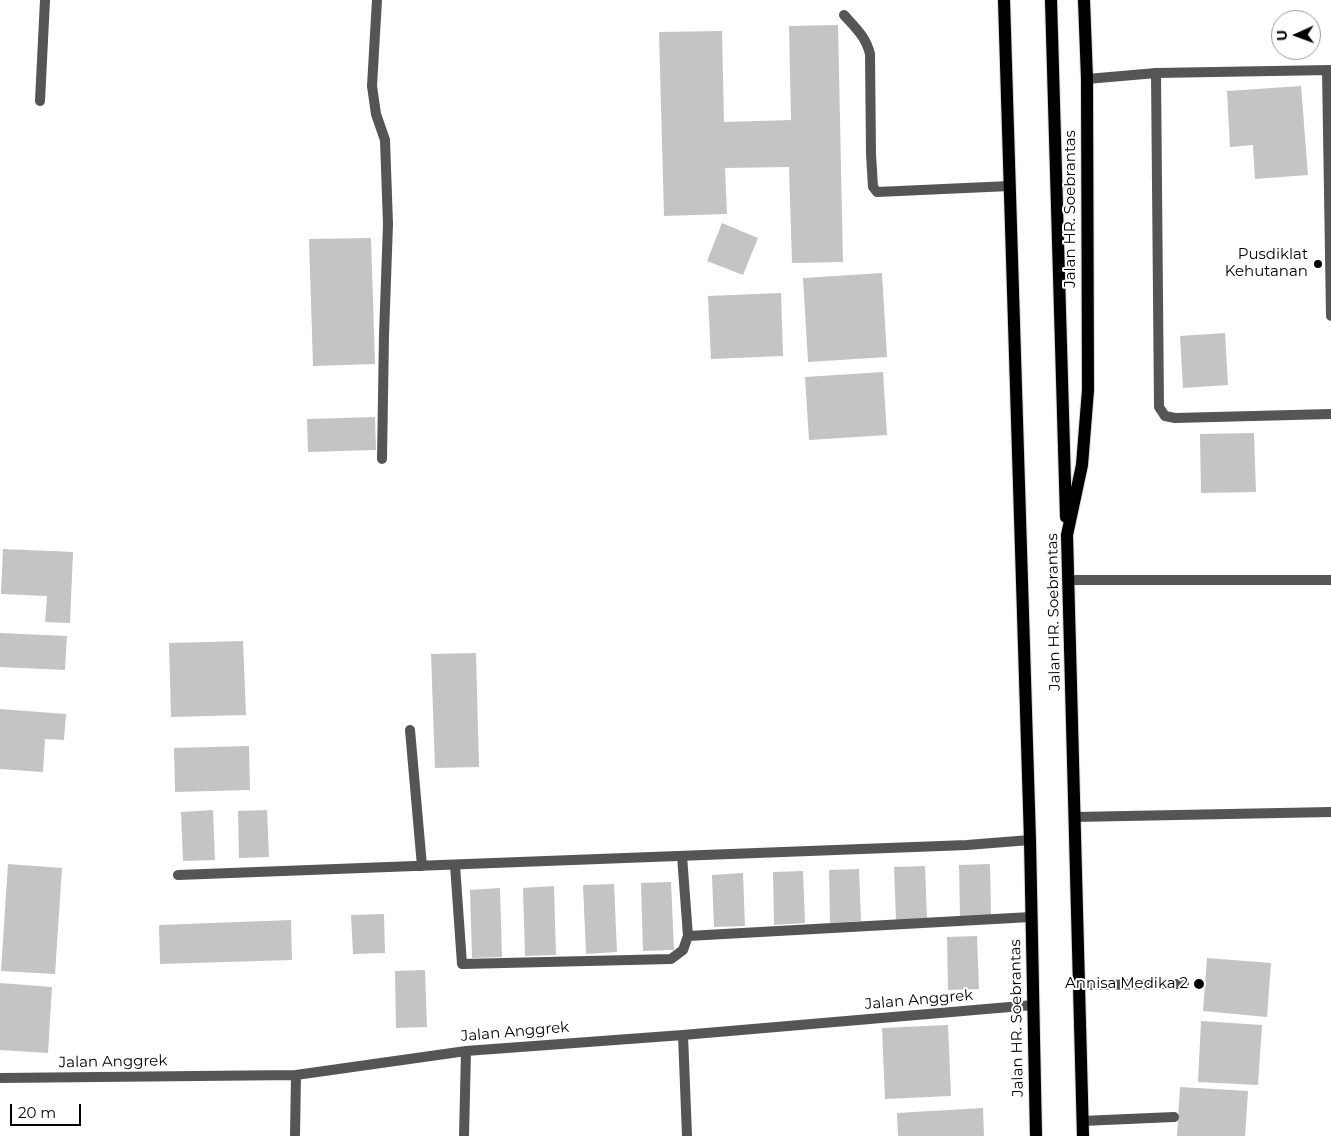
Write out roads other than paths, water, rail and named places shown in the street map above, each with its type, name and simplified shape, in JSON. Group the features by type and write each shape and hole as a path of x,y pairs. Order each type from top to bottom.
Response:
{"main road":[{"name":"Jalan HR. Soebrantas","path":"1004,0 1030,840 1036,1136"},
{"path":"1051,0 1067,535"},
{"name":"Jalan HR. Soebrantas","path":"1082,1136 1067,535 1082,466 1088,390 1087,79 1084,0"}],"street":[{"path":"40,101 45,0"},
{"path":"377,0 372,86 376,114 385,140 388,224 382,459"},
{"path":"844,15 868,44 870,54 871,154 873,187 877,192 1010,186"},
{"path":"1087,79 1156,73 1329,70 1331,316"},
{"path":"1156,73 1159,408 1165,416 1175,418 1331,414"},
{"path":"1068,580 1331,580"},
{"path":"410,730 422,866"},
{"path":"1074,817 1331,812"},
{"path":"178,874 967,845 1030,840"},
{"path":"455,865 462,964 671,959 683,950 688,936 682,856"},
{"path":"688,936 1031,917"},
{"path":"1078,986 1184,984"},
{"name":"Jalan Anggrek","path":"0,1078 296,1075 466,1051 683,1035 1033,1005"},
{"path":"683,1035 687,1136"},
{"path":"464,1136 466,1051"},
{"path":"295,1136 296,1075"},
{"path":"1082,1121 1174,1117"}],"place":[{"name":"Pusdiklat Kehutanan","path":"1318,264"},
{"name":"Annisa Medika 2","path":"1199,984"}]}
